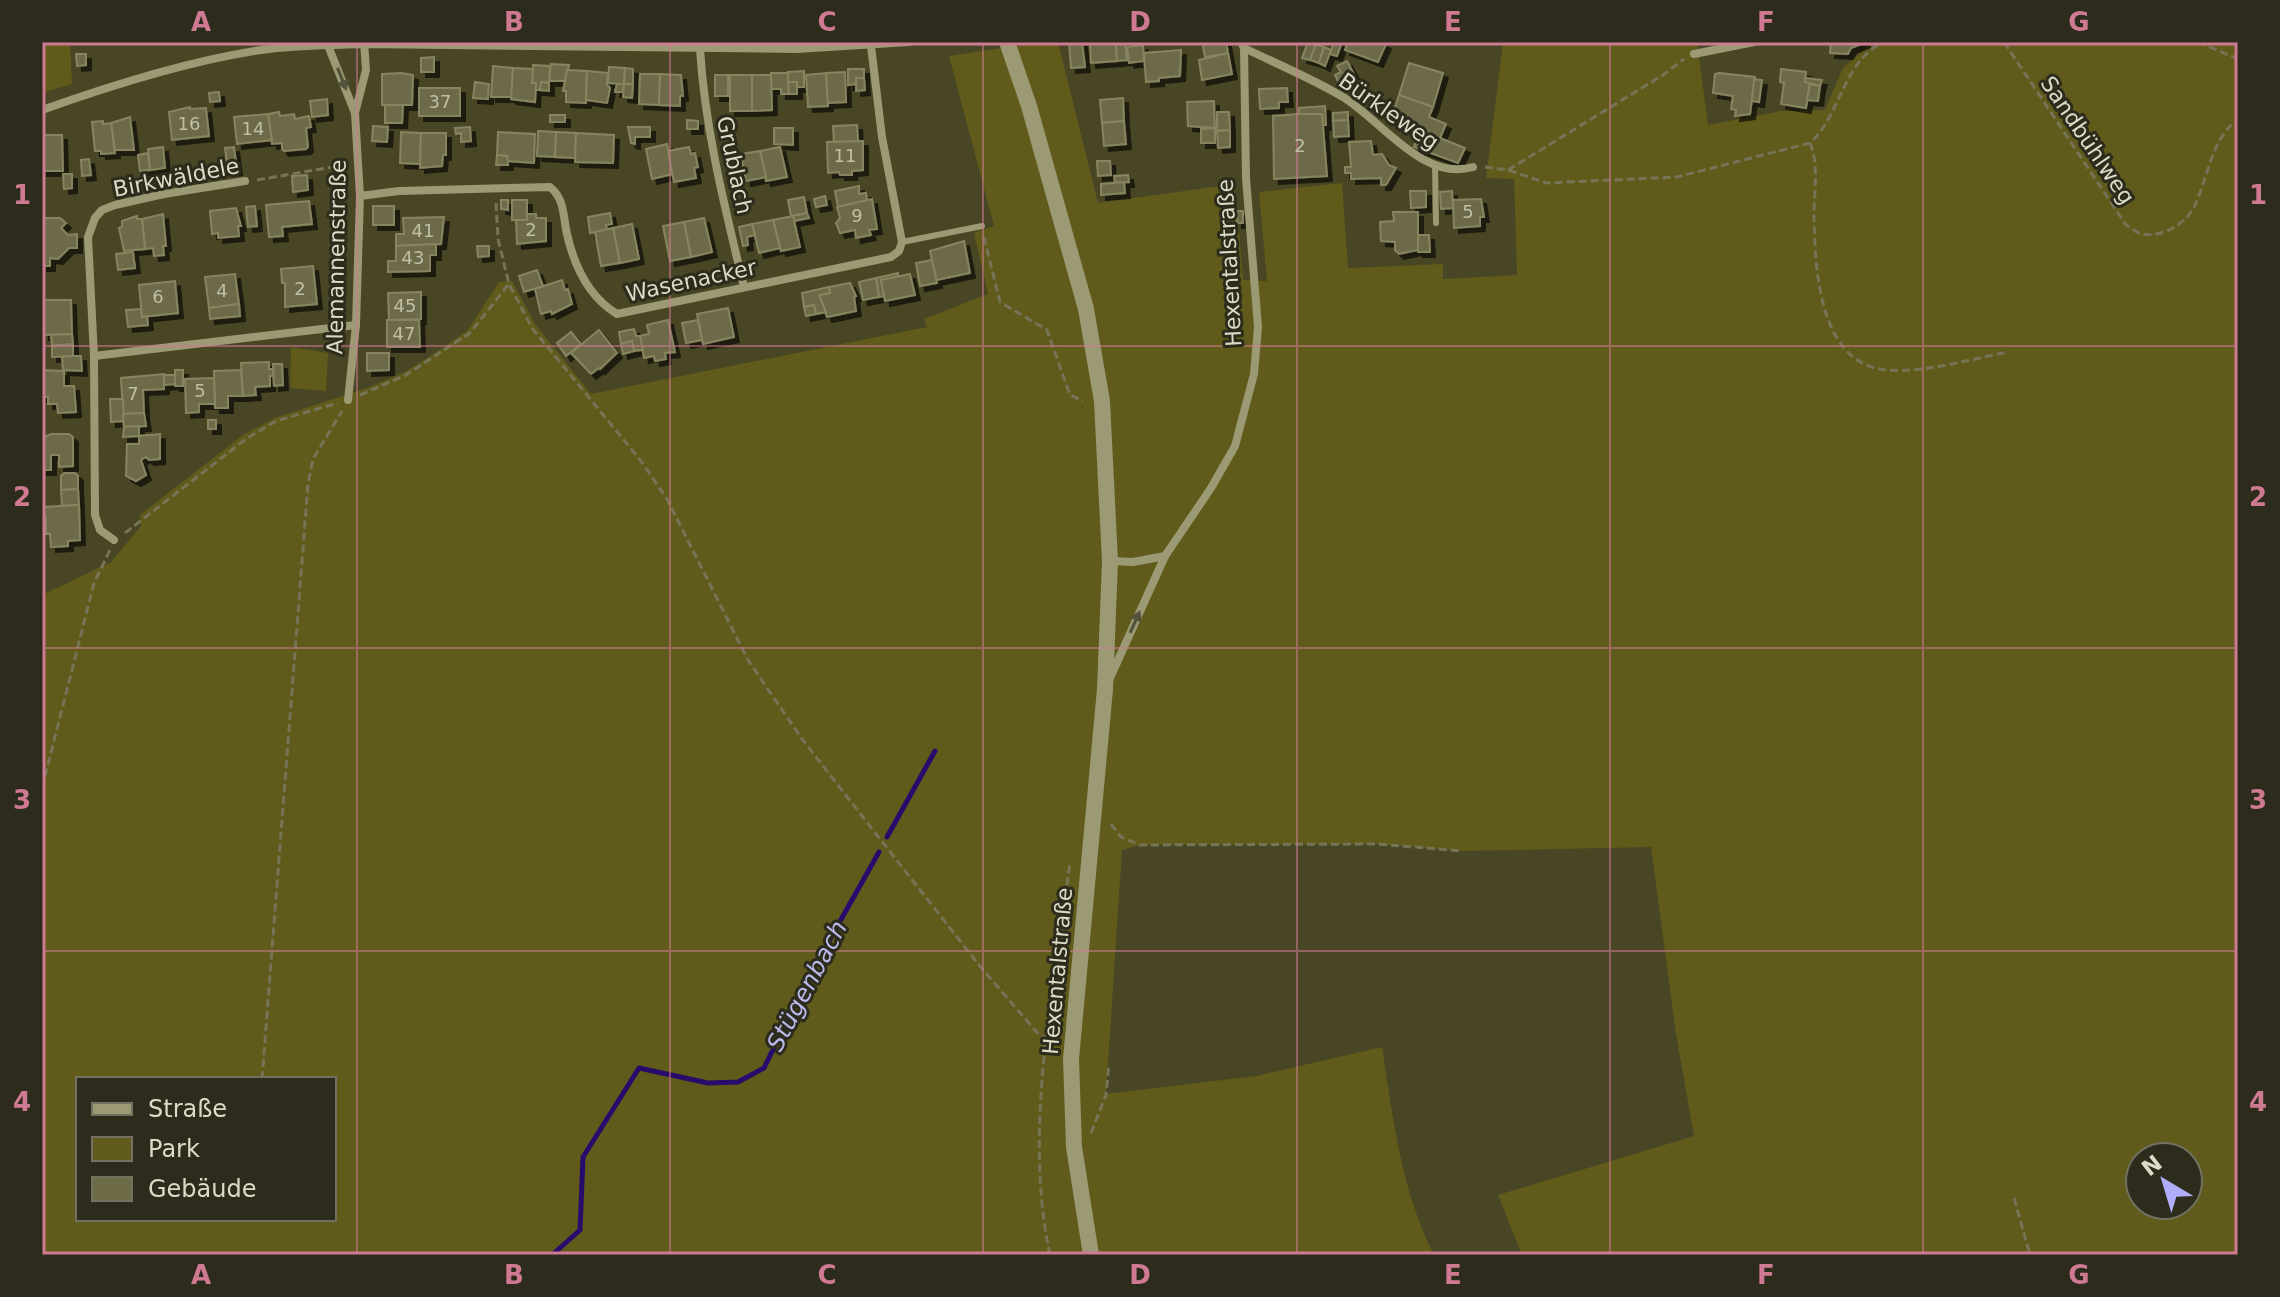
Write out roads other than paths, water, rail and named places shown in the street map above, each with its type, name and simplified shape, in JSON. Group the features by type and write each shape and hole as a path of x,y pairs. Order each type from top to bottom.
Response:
{"main road":[{"name":"Hexentalstraße","path":"1007,42 1029,106 1086,309 1102,401 1110,561 1105,689 1071,1059 1074,1147 1091,1255"}],"street":[{"path":"42,110 171,70 259,51 327,44 700,49 871,46 909,42"},
{"path":"1694,54 1754,42"},
{"name":"Alemannenstraße","path":"348,400 356,325 360,196 355,113 366,70 365,43"},
{"name":"Alemannenstraße","path":"327,44 355,113"},
{"name":"Bürkleweg","path":"1243,45 1347,99 1415,155 1435,165 1462,171 1473,167"},
{"name":"Hexentalstraße","path":"1105,689 1165,556 1235,446 1254,374 1258,327 1246,178 1243,45"},
{"path":"871,46 882,137 902,242"},
{"name":"Grublach","path":"700,49 703,98 712,154 744,287"},
{"name":"Birkwäldele","path":"114,540 100,530 95,515 94,356 88,237 95,218 102,210 115,205 245,181"},
{"name":"Wasenacker","path":"360,196 399,191 496,191 550,187 561,201 577,269 604,307 617,314 891,257 899,251 902,242"},
{"path":"94,356 356,325"},
{"path":"1110,561 1133,562 1165,556"}],"lane":[{"path":"1435,165 1436,223"},
{"path":"902,242 982,226"}],"waterway":[{"name":"Stügenbach","path":"887,837 935,751"},
{"name":"Stügenbach","path":"552,1255 580,1230 583,1157 639,1068 708,1083 738,1082 764,1068 807,980 879,852"}]}
